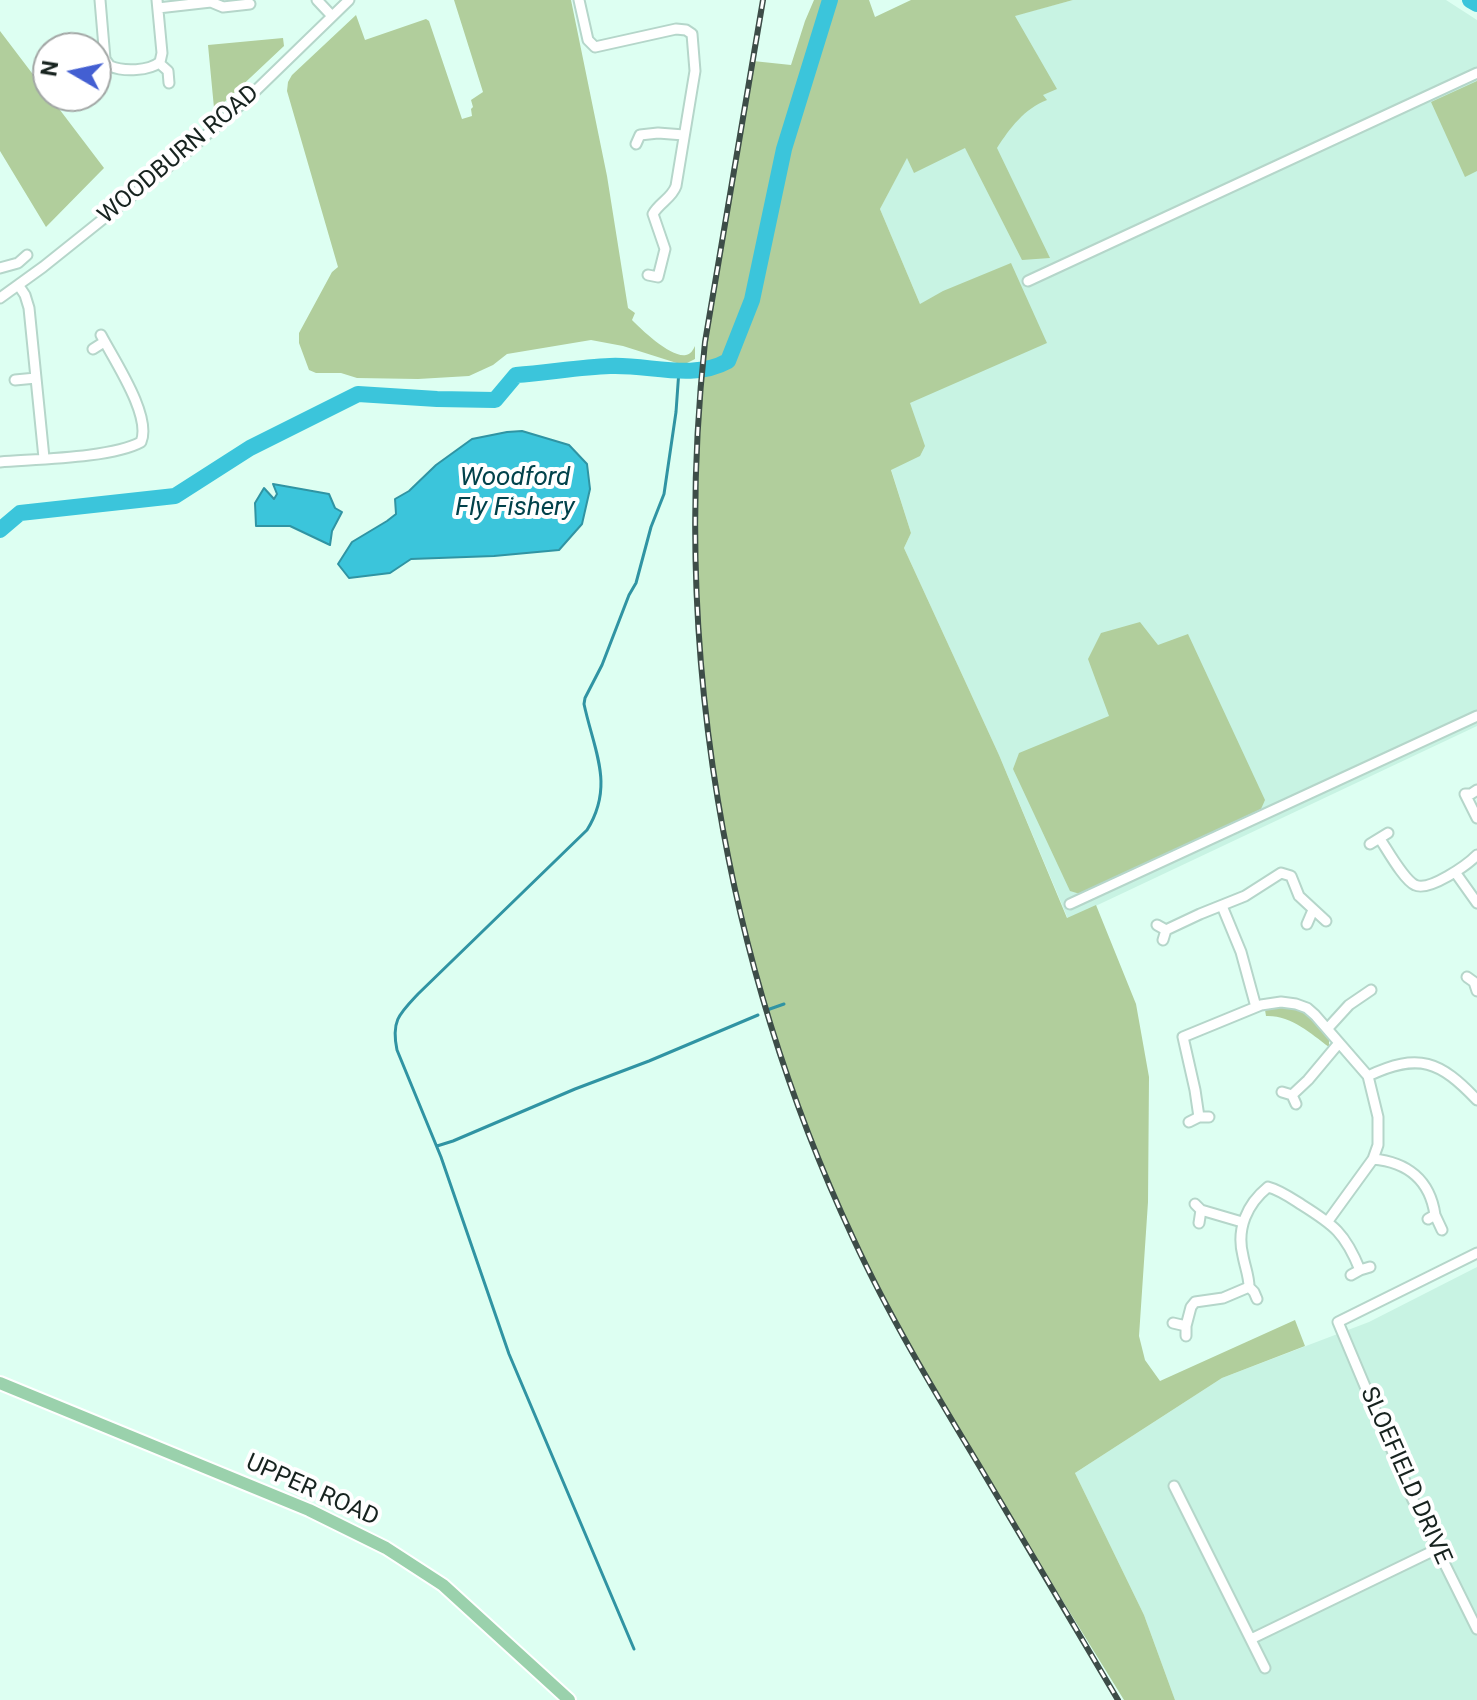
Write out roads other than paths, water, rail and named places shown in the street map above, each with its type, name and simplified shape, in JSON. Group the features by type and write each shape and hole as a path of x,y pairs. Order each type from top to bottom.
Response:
{"main road":[{"name":"UPPER ROAD","path":"0,1383 309,1510 386,1548 443,1585 569,1700"}],"street":[{"path":"100,0 104,54 108,65 122,69 152,67 159,63 162,53 158,4 211,2 223,7 250,4"},
{"path":"317,0 332,16"},
{"name":"WOODBURN ROAD","path":"0,298 188,151 247,99 349,0"},
{"path":"579,0 588,40 595,47 676,29 691,32 695,71 675,190 653,214 665,249 657,277"},
{"path":"159,63 168,71 169,83"},
{"path":"1028,281 1477,73"},
{"path":"638,135 684,135"},
{"path":"0,268 18,263 27,255"},
{"path":"19,286 29,308 44,458"},
{"path":"0,462 102,453 135,445 142,440 143,426 139,412 103,339 93,349"},
{"path":"15,380 36,378"},
{"path":"1070,904 1477,716"},
{"path":"1477,790 1465,794 1477,818"},
{"path":"1370,844 1384,836 1413,885 1421,887 1455,872 1477,855"},
{"path":"1455,872 1477,903"},
{"path":"1162,931 1245,896 1276,874 1283,873 1291,876 1299,896 1326,921"},
{"path":"1222,906 1238,942 1256,1007"},
{"path":"1307,924 1313,910"},
{"path":"1328,1028 1349,1005 1371,990"},
{"path":"1170,1042 1256,1007 1281,1002 1311,1011 1328,1028 1368,1076 1378,1117 1378,1145 1373,1159 1328,1221"},
{"path":"1183,1037 1204,1117 1189,1122"},
{"path":"1290,1097 1339,1043"},
{"path":"1368,1076 1403,1063 1431,1065 1449,1073 1477,1100"},
{"path":"1373,1159 1397,1163 1416,1175 1430,1197 1432,1217 1442,1230"},
{"path":"1257,1299 1249,1287 1241,1244 1242,1222 1268,1187 1280,1191 1328,1221 1344,1239 1360,1271"},
{"path":"1199,1223 1198,1207 1242,1222"},
{"name":"SLOEFIELD DRIVE","path":"1477,1253 1338,1322 1386,1440 1477,1629"},
{"path":"1173,1323 1186,1331 1195,1302 1223,1298 1249,1287"},
{"path":"1174,1486 1265,1668"},
{"path":"1251,1639 1437,1549"}],"water":[{"name":"Woodford Fly Fishery","path":"522,431 569,445 587,464 590,489 582,524 559,550 411,559 390,573 349,578 338,564 352,542 396,514 395,499 409,491 436,465 472,439"},
{"path":"273,484 329,494 335,508 342,512 332,531 330,545 290,526 256,526 255,503 264,488 274,499 277,494"}],"waterway":[{"path":"0,530 20,513 175,496 250,448 358,394 495,400 516,375 610,366 685,371 714,367 728,361 752,300 784,149 830,0"},
{"path":"1470,0 1477,4"},
{"path":"634,1649 509,1354 441,1157 397,1050 395,1032 401,1013 411,1001 587,830 595,814 600,798 600,768 585,698 636,583 651,527 664,494 679,370"},
{"path":"767,1010 784,1004"},
{"path":"437,1146 758,1015"}],"railway":[{"path":"763,0 705,342 697,457 696,572 703,686 718,800 740,913 770,1024 808,1132 853,1238 928,1380 1118,1700"}]}
